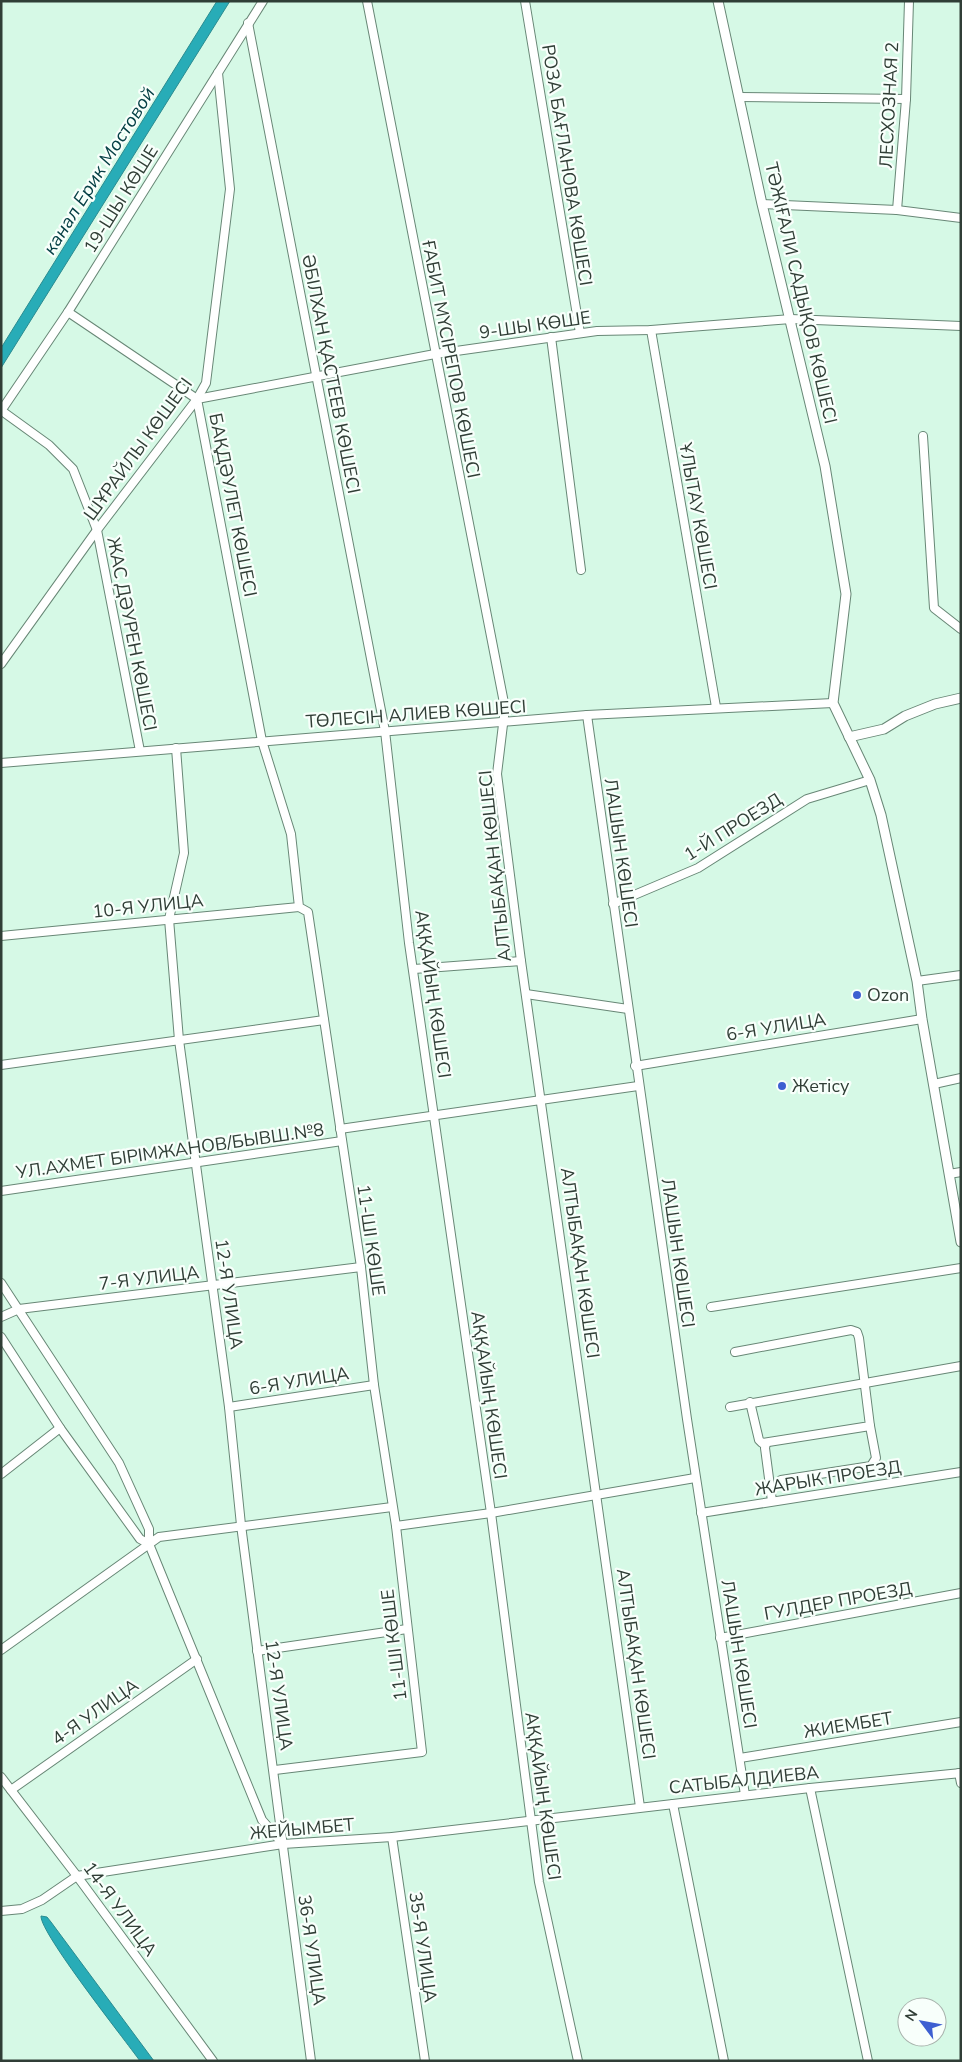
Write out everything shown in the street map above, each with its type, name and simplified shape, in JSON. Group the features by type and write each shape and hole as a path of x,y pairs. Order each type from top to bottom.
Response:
{"street":[{"name":"19-ШЫ КӨШЕ","path":"1,411 68,312 263,1"},
{"name":"ҒАБИТ МҮСІРЕПОВ КӨШЕСI","path":"367,1 505,708 502,723"},
{"name":"РОЗА БАҒЛАНОВА КӨШЕСI","path":"525,1 580,333"},
{"name":"ТӘЖІҒАЛИ САДЫҚОВ КӨШЕСІ","path":"718,1 762,204 826,466 846,594 833,703"},
{"name":"ЛЕСХОЗНАЯ 2","path":"897,210 906,99 909,1"},
{"name":"ӘБІЛХАН ҚАСТЕЕВ КӨШЕСI","path":"248,23 385,731"},
{"name":"ШҰРАЙЛЫ КӨШЕСІ","path":"1,664 97,530 197,399 206,383 230,189 218,73"},
{"path":"740,97 906,99"},
{"path":"762,204 897,210 961,218"},
{"name":"БАҚДӘУЛЕТ КӨШЕСI","path":"68,312 197,399 262,741"},
{"name":"9-ШЫ КӨШЕ","path":"197,399 315,375 435,354 597,331 651,330 791,319 961,326"},
{"name":"ҰЛЫТАУ КӨШЕСI","path":"651,330 716,707"},
{"path":"551,337 581,570"},
{"name":"ЖАС ДӘУРЕН КӨШЕСІ","path":"1,411 49,445 73,469 97,530 140,751"},
{"path":"923,436 934,608 961,629"},
{"path":"848,737 884,729 905,716 935,704 961,698"},
{"path":"833,703 870,780 882,815 917,981 961,1242"},
{"name":"ТӨЛЕСІН АЛИЕВ КӨШЕСІ","path":"1,763 587,715 716,707 833,703"},
{"name":"ЛАШЫН КӨШЕСІ","path":"587,715 635,1066 695,1478 745,1795"},
{"name":"АЛТЫБАҚАН КӨШЕСІ","path":"502,723 497,774 521,961 640,1807"},
{"name":"АҚҚАЙЫҢ КӨШЕСІ","path":"385,731 414,969 491,1513 530,1821 539,1882 578,2061"},
{"name":"11-ШІ КӨШЕ","path":"262,741 291,834 299,907 308,912 361,1266 374,1385 396,1526 422,1752 275,1770"},
{"name":"12-Я УЛИЦА","path":"176,748 184,853 169,918 179,1040 229,1407 241,1525 275,1770 282,1844"},
{"name":"1-Й ПРОЕЗД","path":"613,904 698,868 806,799 870,780"},
{"name":"10-Я УЛИЦА","path":"1,936 169,918 299,907"},
{"path":"414,969 521,961"},
{"path":"917,981 961,975"},
{"path":"526,994 628,1009"},
{"name":"6-Я УЛИЦА","path":"635,1066 922,1019"},
{"path":"1,1065 324,1020"},
{"path":"934,1084 961,1078"},
{"name":"УЛ.АХМЕТ БІРІМЖАНОВ/БЫВШ.№8","path":"340,1129 542,1102 638,1086"},
{"name":"УЛ.АХМЕТ БІРІМЖАНОВ/БЫВШ.№8","path":"1,1191 342,1142"},
{"path":"950,1174 961,1172"},
{"name":"7-Я УЛИЦА","path":"1,1318 19,1309 361,1266"},
{"path":"710,1307 961,1268"},
{"path":"1,1283 119,1463 149,1529 149,1544 262,1820 282,1844"},
{"path":"735,1352 851,1330 857,1332 876,1458 871,1466 781,1480"},
{"path":"1,1337 60,1428 140,1539 149,1544"},
{"path":"730,1406 961,1366"},
{"name":"6-Я УЛИЦА","path":"229,1407 374,1385"},
{"path":"750,1402 759,1440 766,1443 870,1426"},
{"path":"1,1474 60,1428"},
{"path":"766,1443 765,1448 772,1501"},
{"name":"ЖАРЫК ПРОЕЗД","path":"701,1513 961,1472"},
{"path":"396,1526 491,1513 695,1478"},
{"path":"1,1650 159,1537 392,1507"},
{"name":"ГУЛДЕР ПРОЕЗД","path":"720,1638 961,1593"},
{"path":"257,1651 407,1629"},
{"name":"4-Я УЛИЦА","path":"11,1790 197,1659"},
{"name":"ЖИЕМБЕТ","path":"740,1758 961,1722"},
{"path":"960,1773 961,1784"},
{"name":"САТЫБАЛДИЕВА","path":"530,1821 745,1795 960,1773"},
{"name":"14-Я УЛИЦА","path":"1,1777 77,1876 213,2061"},
{"path":"810,1788 868,2061"},
{"path":"673,1804 724,2061"},
{"name":"ЖЕЙЫМБЕТ","path":"77,1876 282,1844 392,1837 530,1821"},
{"name":"35-Я УЛИЦА","path":"392,1837 425,2061"},
{"name":"36-Я УЛИЦА","path":"282,1844 311,2061"},
{"path":"1,1911 22,1910 42,1900 77,1876"}],"water":[{"name":"канал Ерик Мостовой","path":"217,1 230,1 1,368 1,348"},
{"path":"41,1916 47,1917 51,1922 154,2061 140,2061 68,1964 44,1926"}],"place":[{"name":"Ozon","path":"857,995"},
{"name":"Жетісу","path":"782,1086"}]}
